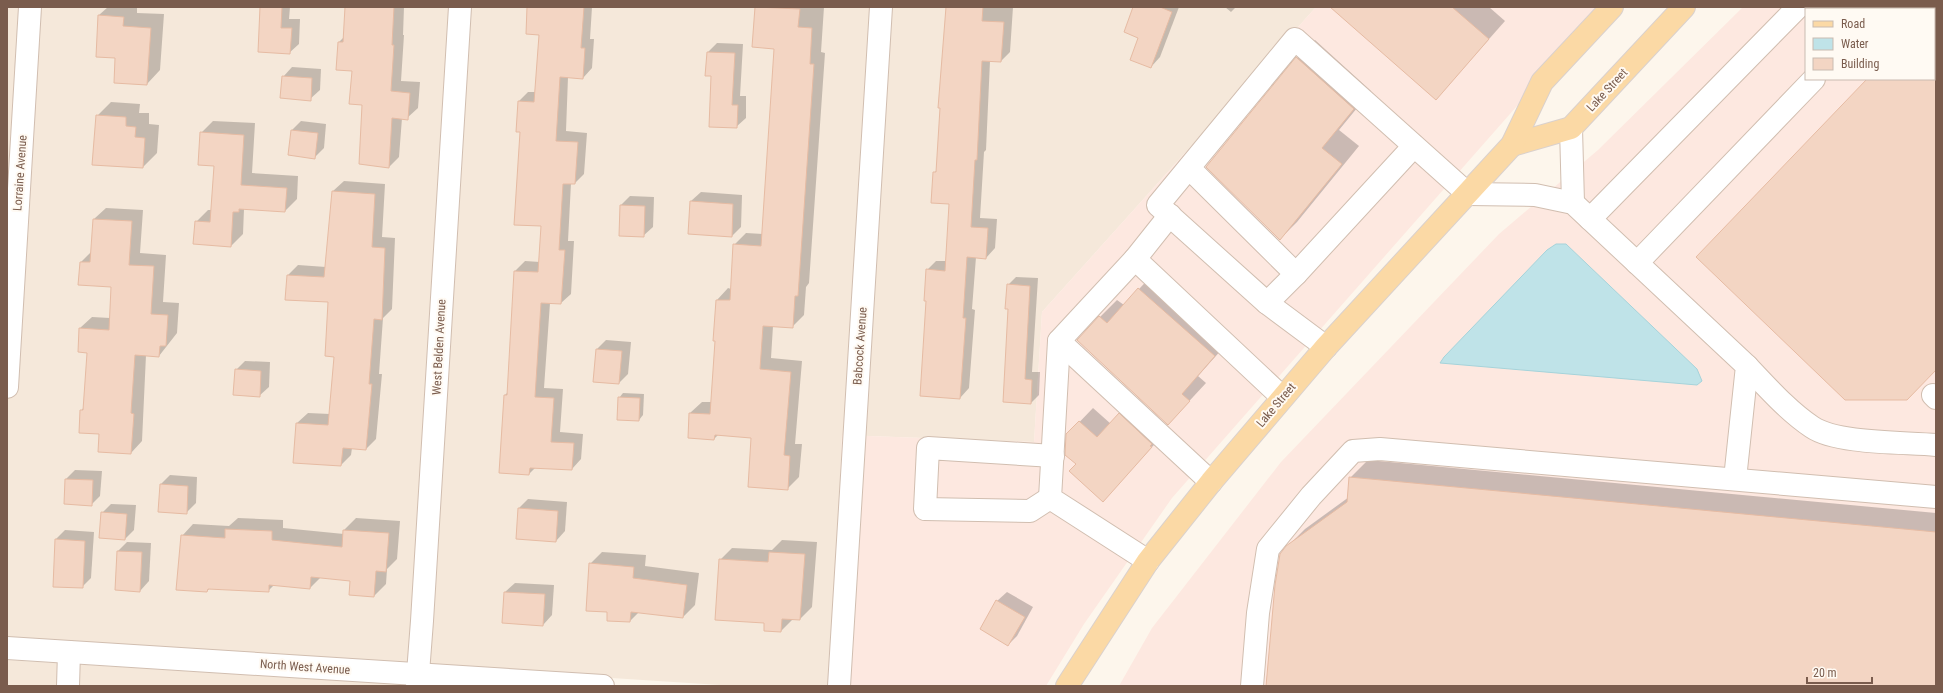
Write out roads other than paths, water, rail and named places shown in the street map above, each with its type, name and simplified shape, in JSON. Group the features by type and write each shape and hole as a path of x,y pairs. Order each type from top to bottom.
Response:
{"main road":[{"name":"Lake Street","path":"1067,686 1148,562 1211,482 1326,346 1512,145 1542,82 1612,7"},
{"name":"Lake Street","path":"1571,128 1684,7"},
{"path":"1512,145 1571,128"}],"street":[{"name":"Lorraine Avenue","path":"7,387 30,7"},
{"name":"West Belden Avenue","path":"417,680 422,621 460,7"},
{"name":"Babcock Avenue","path":"839,686 882,7"},
{"path":"1590,219 1798,7"},
{"path":"1050,498 1059,341 1136,259 1189,168 1295,39 1468,194 1535,195 1573,203 1747,366 1784,404 1813,428 1839,438 1936,444"},
{"path":"1637,263 1813,80"},
{"path":"1571,128 1573,203"},
{"path":"1267,303 1296,274 1414,146"},
{"path":"1189,168 1296,274"},
{"path":"1164,210 1267,303 1326,346"},
{"path":"1136,259 1282,397"},
{"path":"1059,341 1211,482"},
{"path":"1735,479 1747,366"},
{"path":"1050,498 1030,510 924,509 928,448 1053,456"},
{"path":"1252,686 1258,613 1268,549 1311,496 1353,451 1380,449 1936,497"},
{"path":"1050,498 1148,562"},
{"name":"North West Avenue","path":"7,648 417,680 603,686"},
{"path":"68,686 69,652"}],"water":[{"path":"1556,244 1566,244 1697,369 1702,381 1697,385 1440,363 1444,357 1547,250"}]}
